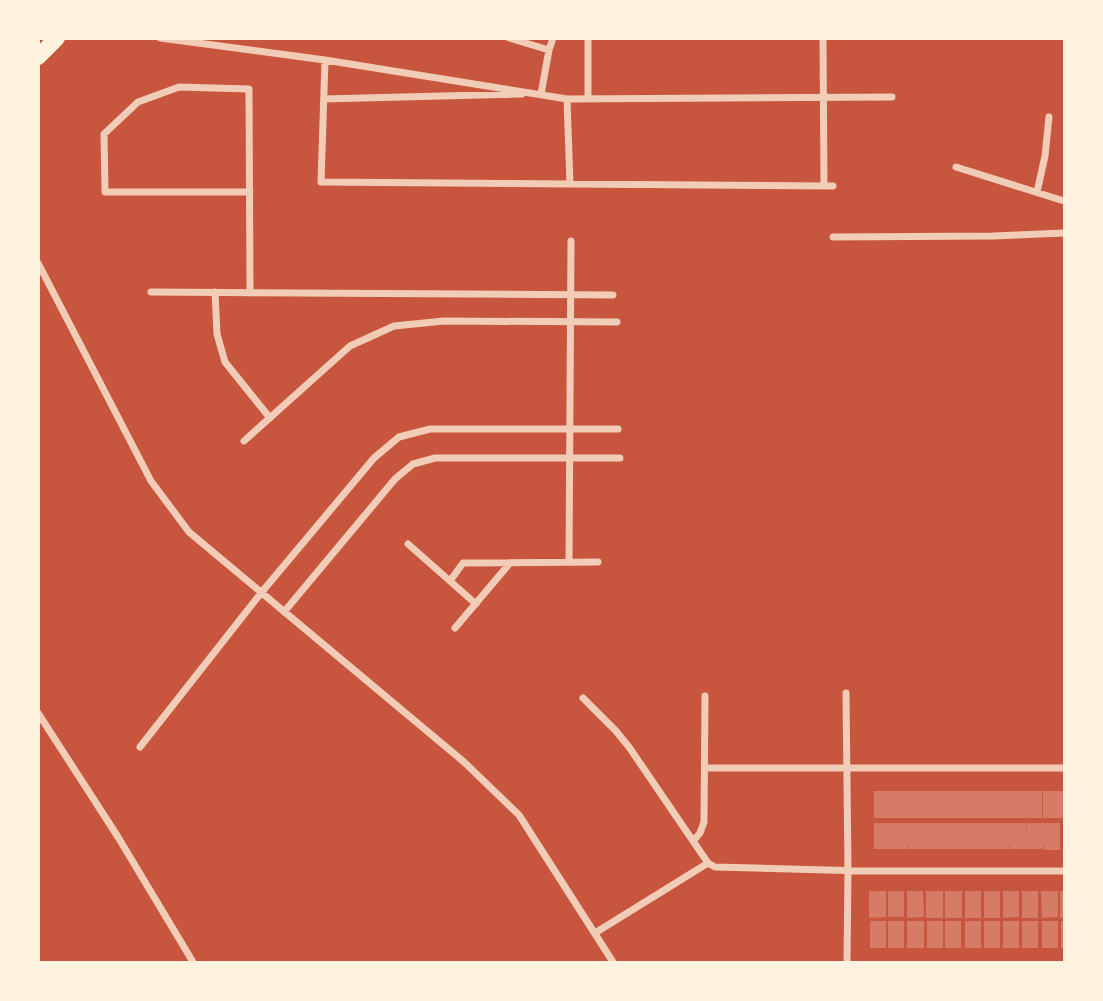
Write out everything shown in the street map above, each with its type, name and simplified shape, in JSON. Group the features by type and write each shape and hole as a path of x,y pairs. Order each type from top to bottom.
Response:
{"main road":[{"path":"38,57 57,38"}],"street":[{"path":"160,38 325,60 567,99 892,97"},
{"path":"509,38 549,50"},
{"path":"541,94 553,38"},
{"path":"588,38 588,99"},
{"path":"325,60 321,182 828,186 823,38"},
{"path":"250,192 106,192 104,134 138,102 179,87 249,89 250,192 250,293"},
{"path":"324,99 541,94"},
{"path":"567,99 570,184"},
{"path":"1037,192 1045,156 1049,117"},
{"path":"956,167 1065,201"},
{"path":"833,237 1065,233"},
{"path":"569,562 571,241"},
{"path":"38,262 151,481 189,532 464,762 519,815 614,962"},
{"path":"151,292 613,295"},
{"path":"215,292 217,334 225,362 270,418"},
{"path":"244,441 350,346 394,326 444,321 617,322"},
{"path":"141,747 261,593 374,458 398,437 430,429 618,429"},
{"path":"284,612 395,479 413,464 435,458 620,458"},
{"path":"408,544 476,604"},
{"path":"450,581 463,563 598,562"},
{"path":"455,628 510,563"},
{"path":"846,693 847,962"},
{"path":"694,840 701,833 704,821 705,696"},
{"path":"583,698 629,747 708,863 715,867 1065,871"},
{"path":"38,713 118,837 193,962"},
{"path":"705,768 1065,768"},
{"path":"595,933 708,863"}],"building":[{"path":"874,791 1042,791 1042,818 874,818"},
{"path":"1043,791 1064,791 1064,818 1043,818"},
{"path":"874,823 1026,823 1026,831 1027,823 1060,823 1060,850 1044,850 1044,841 1043,849 1010,849 1010,841 1009,849 908,849 908,841 907,849 874,849"},
{"path":"869,891 886,891 886,917 869,918"},
{"path":"888,891 904,891 904,917 888,917"},
{"path":"907,891 923,891 924,917 907,918"},
{"path":"926,891 943,891 943,918 926,918"},
{"path":"945,891 962,891 962,918 945,918"},
{"path":"965,891 981,891 981,918 965,918"},
{"path":"984,891 1000,891 1000,918 984,918"},
{"path":"1003,891 1019,891 1019,917 1003,918"},
{"path":"1022,891 1038,891 1038,918 1022,918"},
{"path":"1041,891 1058,891 1058,917 1042,918"},
{"path":"1060,891 1064,891 1064,918 1060,918"},
{"path":"870,921 886,921 886,948 870,948"},
{"path":"888,921 904,921 904,948 888,948"},
{"path":"907,921 924,921 924,948 907,948"},
{"path":"927,921 943,921 943,948 927,948"},
{"path":"945,921 961,921 961,948 945,948"},
{"path":"965,921 981,921 981,948 965,948"},
{"path":"984,921 1000,921 1000,948 984,948"},
{"path":"1003,921 1019,921 1019,948 1003,948"},
{"path":"1022,921 1038,921 1038,948 1022,948"},
{"path":"1042,921 1058,921 1058,948 1042,948"},
{"path":"1061,921 1064,921 1064,948 1061,948"}]}
